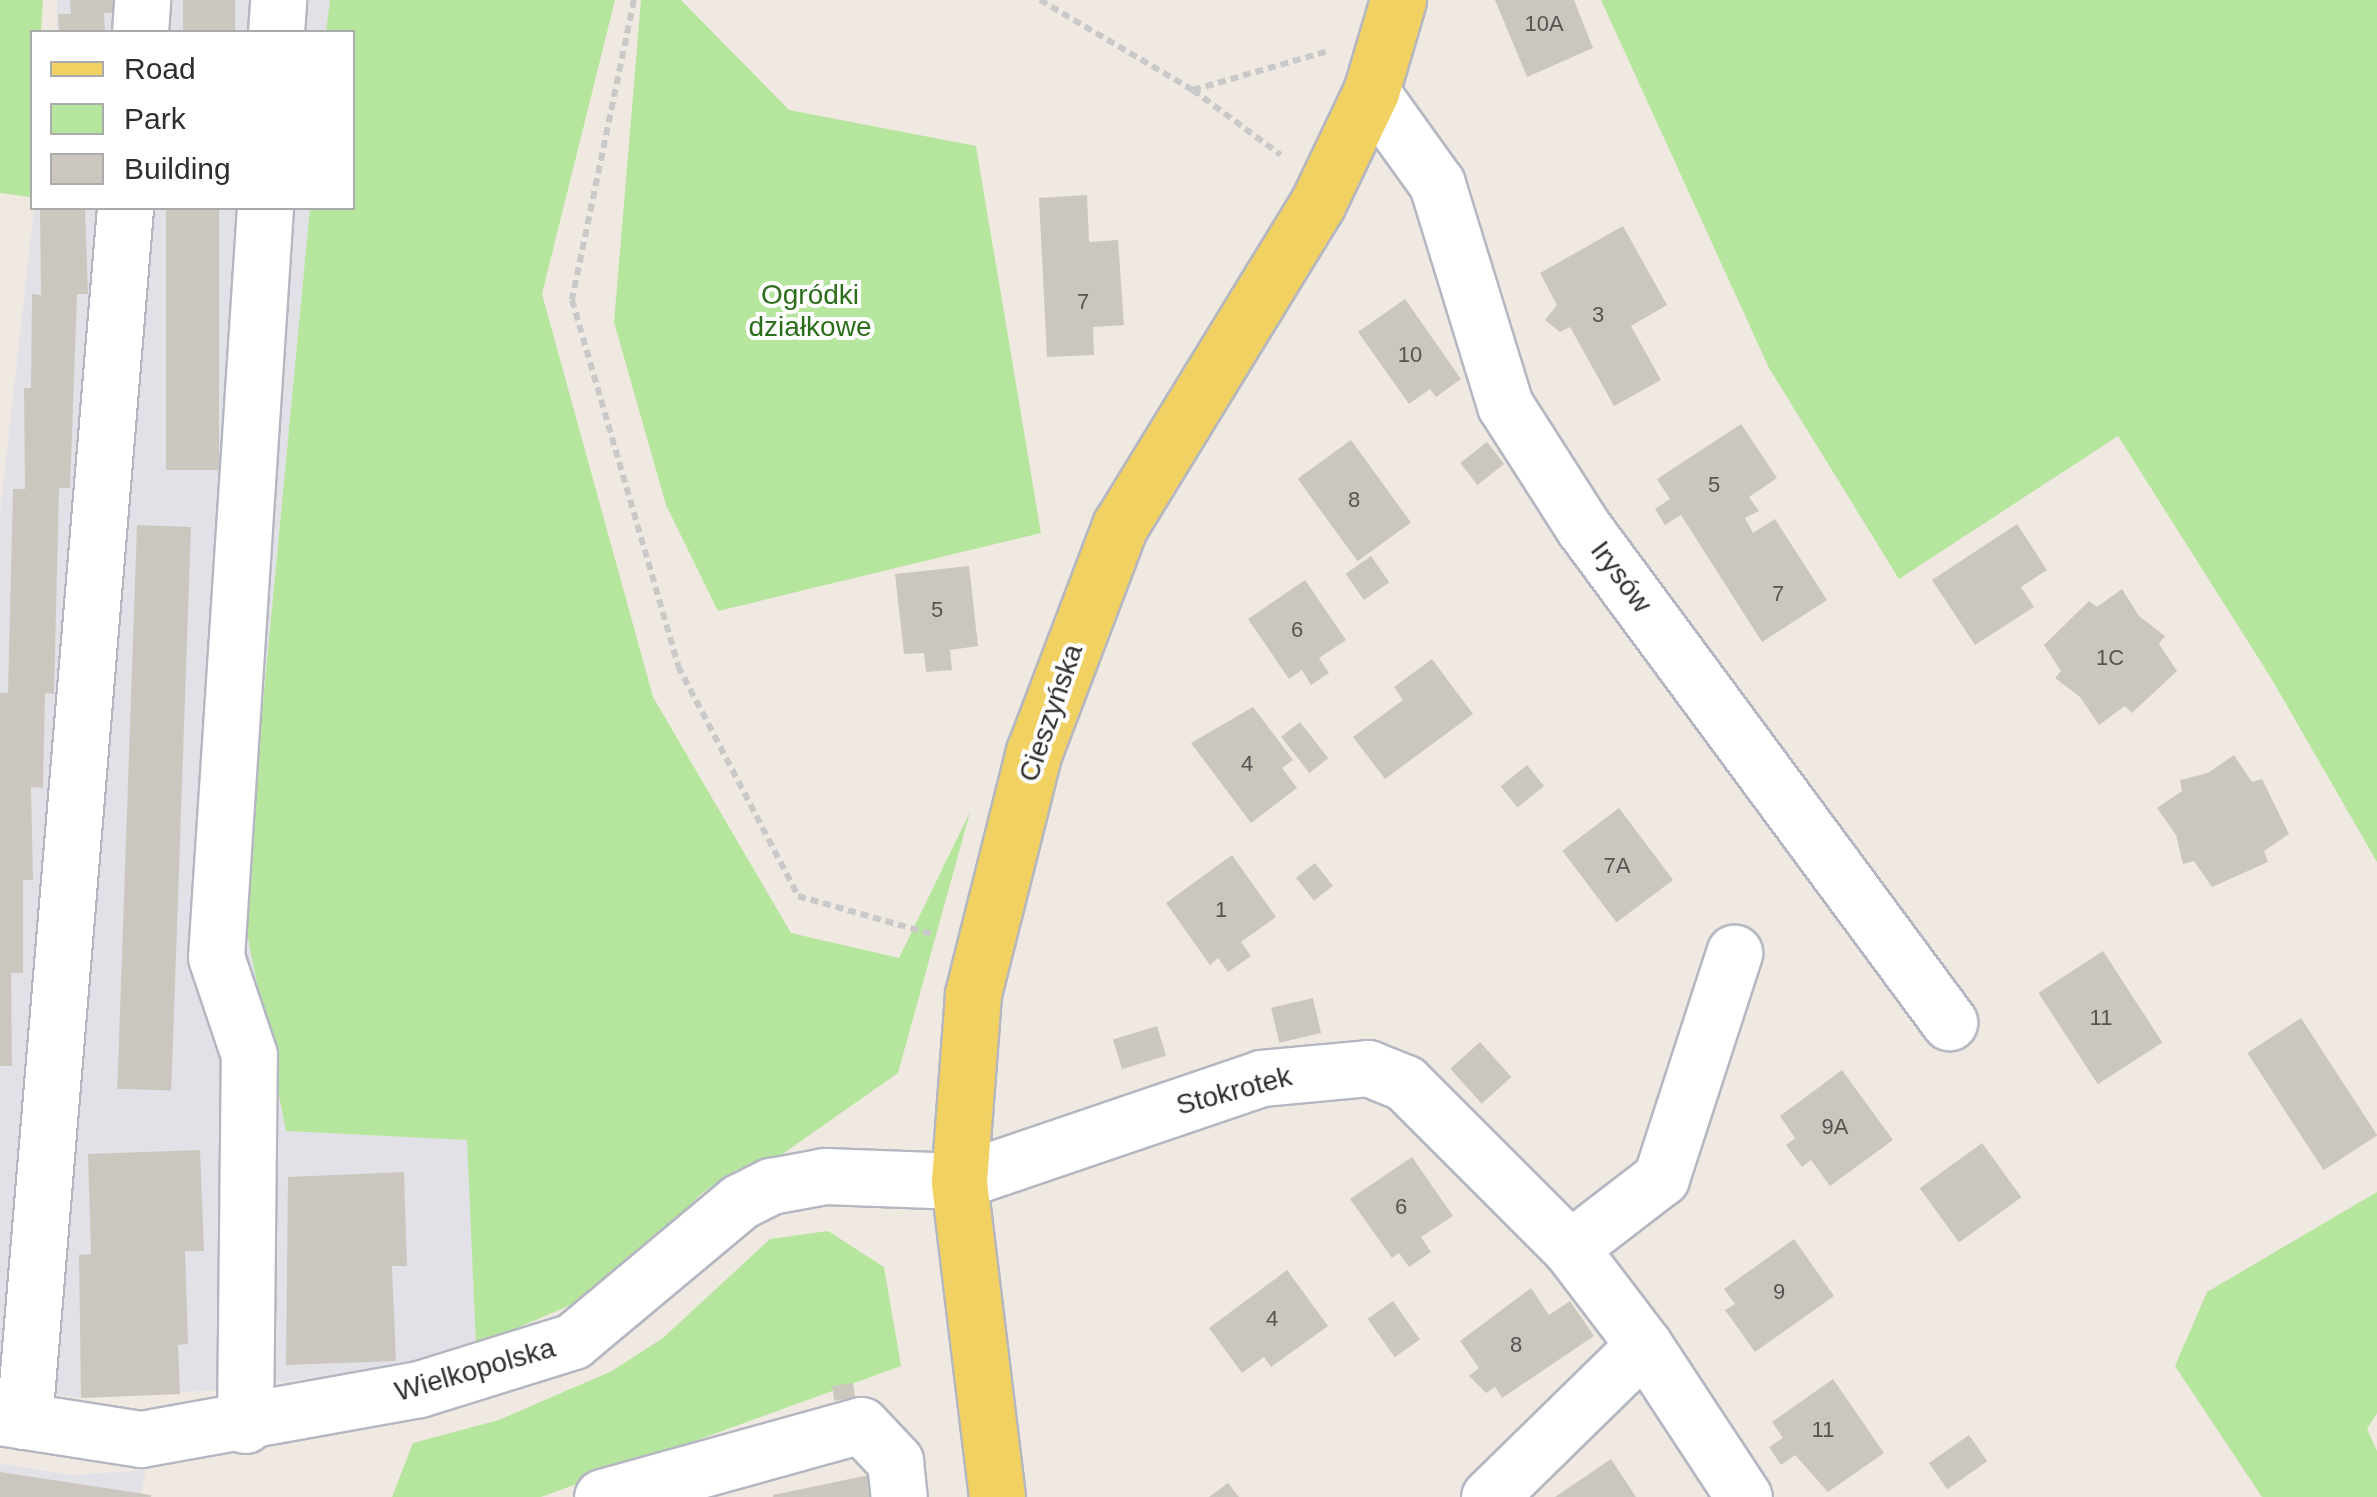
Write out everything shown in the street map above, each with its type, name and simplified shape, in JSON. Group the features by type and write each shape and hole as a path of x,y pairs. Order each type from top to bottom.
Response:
{"main road":[{"name":"Cieszyńska","path":"996,1497 959,1181 966,1048 984,952 1034,752 1120,526 1316,205 1371,92 1398,0"}],"street":[{"path":"140,30 142,0"},
{"path":"276,30 278,0"},
{"name":"Irysów","path":"1371,92 1437,184 1505,405 1583,526 1950,1022"},
{"path":"12,1419 125,210"},
{"path":"245,1425 250,1055 216,957 264,210"},
{"path":"1570,1248 1661,1178 1734,954"},
{"name":"Stokrotek","path":"959,1181 1261,1078 1368,1068 1405,1083 1570,1248 1644,1344 1744,1497"},
{"name":"Wielkopolska","path":"12,1419 141,1440 245,1425 419,1389 573,1341 739,1202 771,1186 825,1176 959,1181"},
{"path":"1489,1497 1644,1344"},
{"path":"602,1497 861,1425 895,1461 899,1497"}],"path":[{"path":"634,0 572,300 678,666 798,896 984,952"},
{"path":"1040,0 1193,90 1274,154 1292,158"},
{"path":"1193,90 1340,48"}],"shaded area":[{"path":"57,0 330,0 330,30 57,30"},
{"path":"34,210 310,210 243,913 286,1131 468,1140 476,1346 397,1368 215,1390 80,1398 0,1386 0,515"},
{"path":"0,1464 74,1475 146,1470 140,1497 0,1497"}],"green space":[{"path":"0,0 43,0 41,30 30,30 30,197 0,193"},
{"path":"330,0 615,0 542,294 653,697 791,933 899,958 970,812 898,1073 781,1155 736,1170 701,1194 614,1280 582,1300 476,1346 467,1140 286,1131 243,913 310,210 355,210 355,30 326,30"},
{"name":"Ogródki działkowe","path":"641,0 681,0 789,110 976,146 1041,533 718,611 666,505 614,322"},
{"path":"1601,0 2377,0 2377,862 2271,678 2118,436 1899,579 1769,368"},
{"path":"2377,1192 2377,1413 2367,1429 2377,1451 2377,1497 2262,1497 2175,1366 2207,1292"},
{"path":"828,1231 884,1267 901,1366 541,1497 392,1497 413,1443 499,1420 612,1371 663,1338 770,1239"}],"building":[{"path":"70,0 115,0 116,13 104,13 105,30 59,30 58,14 71,14"},
{"path":"183,0 235,0 235,30 183,30"},
{"path":"1495,0 1574,0 1593,48 1527,77"},
{"path":"1087,195 1089,242 1118,240 1124,325 1093,327 1094,355 1047,357 1039,198"},
{"path":"40,210 85,210 88,294 77,294 70,488 59,488 54,694 45,693 43,788 31,787 33,880 23,880 23,973 11,973 12,1066 0,1066 0,693 8,693 13,489 25,489 24,388 31,388 32,294 41,295"},
{"path":"166,210 219,210 219,470 166,470"},
{"path":"1623,226 1667,305 1631,326 1661,380 1614,406 1570,327 1560,332 1545,320 1557,305 1540,273"},
{"path":"1405,299 1461,379 1436,397 1430,389 1409,404 1358,332"},
{"path":"1741,424 1777,478 1749,497 1759,511 1745,518 1753,533 1775,519 1827,600 1762,642 1681,515 1665,525 1655,509 1670,499 1657,479"},
{"path":"1351,440 1411,523 1358,561 1298,479"},
{"path":"1487,442 1504,464 1477,485 1460,463"},
{"path":"2017,524 2047,570 2021,587 2034,607 1975,645 1932,580"},
{"path":"137,525 191,527 171,1091 117,1089"},
{"path":"1371,556 1389,582 1364,600 1346,574"},
{"path":"969,566 978,646 950,650 952,670 926,672 924,653 904,654 895,574"},
{"path":"1305,580 1346,640 1319,658 1329,673 1311,685 1302,670 1289,679 1248,619"},
{"path":"2122,589 2139,616 2165,636 2159,644 2177,671 2132,713 2125,706 2099,725 2080,697 2055,678 2061,671 2044,645 2089,601 2097,607"},
{"path":"1432,659 1473,714 1385,779 1353,737 1403,700 1394,687"},
{"path":"1253,707 1293,760 1282,768 1297,788 1251,823 1191,743"},
{"path":"1300,722 1328,758 1309,773 1281,737"},
{"path":"2234,755 2252,782 2262,779 2289,834 2264,851 2268,862 2212,887 2194,861 2183,864 2176,835 2157,808 2182,791 2180,780 2208,773"},
{"path":"1527,765 1544,786 1518,807 1501,786"},
{"path":"1619,808 1673,880 1616,923 1562,851"},
{"path":"1232,855 1276,917 1241,942 1251,956 1228,972 1218,958 1210,965 1166,903"},
{"path":"1315,863 1333,886 1314,901 1296,878"},
{"path":"2103,951 2162,1042 2098,1084 2038,993"},
{"path":"1313,998 1321,1033 1279,1043 1271,1008"},
{"path":"2301,1018 2377,1135 2324,1170 2247,1053"},
{"path":"1157,1026 1166,1056 1122,1069 1113,1039"},
{"path":"1480,1042 1511,1077 1482,1104 1450,1069"},
{"path":"1842,1070 1893,1140 1830,1186 1811,1160 1802,1167 1786,1145 1795,1138 1780,1116"},
{"path":"1982,1143 2021,1197 1959,1242 1920,1188"},
{"path":"200,1150 204,1251 185,1251 188,1344 178,1345 180,1394 81,1398 79,1255 91,1254 88,1154"},
{"path":"1412,1157 1453,1216 1421,1237 1431,1252 1409,1267 1399,1253 1392,1258 1350,1199"},
{"path":"404,1172 407,1266 392,1266 396,1361 286,1365 288,1177"},
{"path":"1794,1239 1834,1296 1755,1352 1725,1310 1735,1304 1724,1289"},
{"path":"1287,1270 1328,1326 1271,1367 1264,1357 1242,1373 1209,1328"},
{"path":"1531,1288 1549,1315 1570,1301 1594,1336 1502,1398 1495,1387 1486,1393 1469,1376 1479,1368 1460,1341"},
{"path":"1393,1301 1420,1340 1395,1357 1368,1319"},
{"path":"1833,1379 1884,1453 1828,1492 1795,1455 1781,1465 1769,1447 1783,1438 1772,1422"},
{"path":"853,1383 855,1398 834,1401 832,1386"},
{"path":"1969,1435 1987,1461 1947,1489 1929,1463"},
{"path":"1611,1459 1636,1497 1555,1497"},
{"path":"0,1472 151,1495 151,1497 0,1497"},
{"path":"869,1475 874,1497 773,1497 773,1495"},
{"path":"1228,1483 1239,1497 1209,1497"}]}
